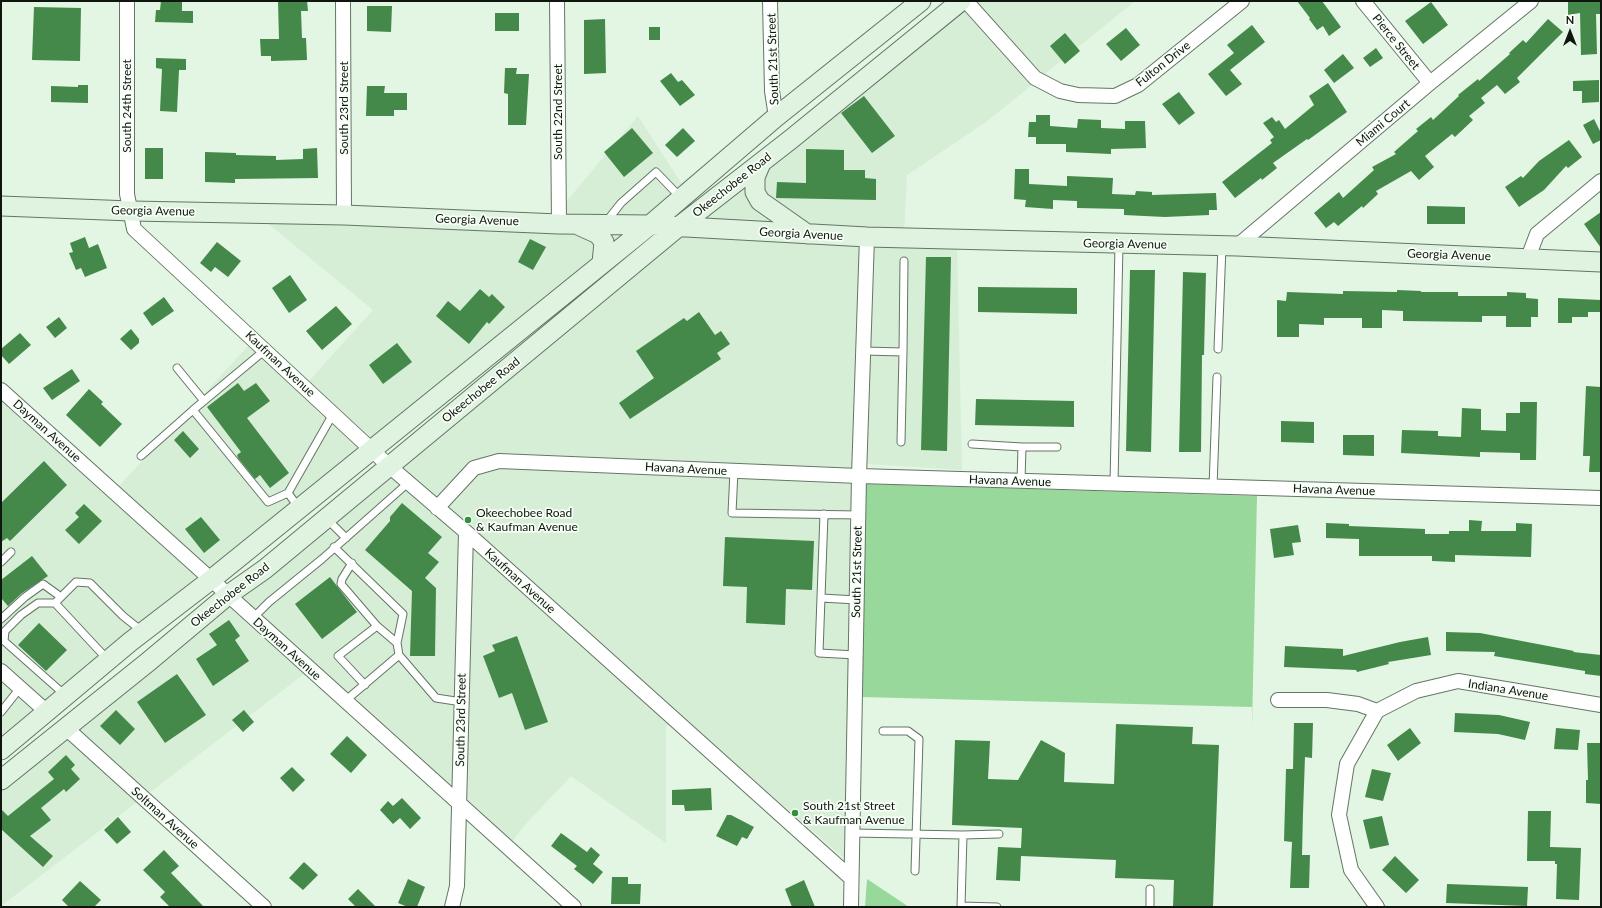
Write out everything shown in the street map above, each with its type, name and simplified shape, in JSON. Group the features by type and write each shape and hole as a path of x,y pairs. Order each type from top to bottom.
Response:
{"main road":[{"name":"Okeechobee Road","path":"5,744 47,712 108,660 212,579 650,225 776,116 921,1"},
{"name":"Okeechobee Road","path":"1,780 228,595 265,569 388,465 517,361 677,228 761,163 961,1"},
{"path":"761,163 755,177 755,192 760,201 807,234"},
{"name":"Georgia Avenue","path":"1,206 131,211 344,215 568,224 650,225 677,228 867,237 1229,246 1601,262"},
{"path":"568,224 598,234 604,242 602,263"}],"street":[{"name":"South 24th Street","path":"127,1 127,194 131,211"},
{"name":"South 23rd Street","path":"343,1 344,215"},
{"name":"South 22nd Street","path":"557,1 568,224"},
{"name":"South 21st Street","path":"770,1 772,91 776,116"},
{"name":"Fulton Drive","path":"966,1 1035,78 1060,91 1078,95 1115,96 1138,86 1242,1"},
{"name":"Pierce Street","path":"1363,1 1430,83"},
{"name":"Miami Court","path":"1229,246 1531,1"},
{"path":"1528,258 1537,234 1601,181"},
{"name":"Kaufman Avenue","path":"131,211 134,229 388,465 466,532 851,878"},
{"name":"South 21st Street","path":"851,907 859,515 867,237"},
{"name":"Dayman Avenue","path":"1,390 574,907"},
{"name":"Havana Avenue","path":"437,508 474,468 499,461 860,476 1601,498"},
{"name":"South 23rd Street","path":"452,907 458,886 466,532"},
{"path":"1,671 47,712"},
{"name":"Indiana Avenue","path":"1377,711 1416,691 1458,681 1601,705"},
{"path":"1278,700 1328,700 1358,704 1377,711 1347,764 1339,815 1351,870 1372,905"},
{"name":"Soltman Avenue","path":"66,728 264,907"}],"lane":[{"path":"604,224 621,203 656,172 682,198"},
{"path":"1114,484 1119,244"},
{"path":"1218,349 1229,246"},
{"path":"900,442 904,260"},
{"path":"141,456 265,350"},
{"path":"863,351 903,352"},
{"path":"178,368 204,401"},
{"path":"1213,487 1217,377"},
{"path":"193,410 268,502 288,493 333,414"},
{"path":"972,444 1057,448"},
{"path":"1021,481 1022,447"},
{"path":"734,471 732,513 859,515"},
{"path":"253,618 269,602 346,538 408,483"},
{"path":"288,493 299,508"},
{"path":"824,514 819,653 856,655"},
{"path":"326,517 346,538"},
{"path":"334,548 352,563 403,614 397,643 399,655 436,698 462,702"},
{"path":"1,562 11,552"},
{"path":"352,563 342,579 341,584 377,626 397,643"},
{"path":"66,696 4,641 5,631 21,615 38,603 55,603 76,582 90,583 118,611 143,632"},
{"path":"1,619 44,584 61,597"},
{"path":"821,598 857,600"},
{"path":"55,603 108,660"},
{"path":"365,685 338,656 377,626"},
{"path":"345,701 399,655"},
{"path":"1,712 20,688"},
{"path":"883,731 908,731 919,739 915,871"},
{"path":"852,833 916,835 999,834"},
{"path":"963,835 961,906 997,907"},
{"path":"1150,889 1150,907"}],"shaded area":[{"path":"976,1 1135,1 1045,74 1039,72"},
{"path":"963,9 1032,85 986,122 907,175 904,231 698,221"},
{"path":"768,113 648,217 566,216 566,202 638,116 681,183"},
{"path":"265,221 629,233 372,439 309,381 373,310"},
{"path":"679,235 860,245 853,468 499,453 470,462 436,498 399,466"},
{"path":"874,245 957,247 962,470 867,464"},
{"path":"249,345 360,449 212,570 119,486"},
{"path":"1,400 200,579 47,702 1,661"},
{"path":"500,469 852,484 845,859 764,789 473,529 473,525 468,524 448,507 478,475"},
{"path":"387,475 459,536 453,788 239,595"},
{"path":"472,548 669,724 666,726 666,843 571,776 524,826 512,842 466,801"},
{"path":"227,605 304,674 149,793 77,728"},
{"path":"1,681 36,711 1,740"},
{"path":"66,738 137,802 1,906 1,789"}],"green space":[{"path":"866,484 1257,496 1252,727 1252,707 862,697"},
{"path":"867,879 909,907 865,907"}],"building":[{"path":"161,1 182,1 182,11 193,11 193,23 155,22 156,10 160,10"},
{"path":"307,1 308,11 301,11 302,38 306,38 307,60 271,61 271,56 261,56 260,39 279,39 278,2"},
{"path":"1297,1 1322,1 1341,27 1329,36 1323,26 1317,30"},
{"path":"1568,1 1601,1 1601,14 1596,14 1597,54 1581,55 1580,13 1568,15"},
{"path":"1431,2 1448,25 1423,44 1405,21"},
{"path":"367,6 392,6 391,32 367,31"},
{"path":"34,7 81,8 80,61 32,60"},
{"path":"495,13 519,13 519,31 495,31"},
{"path":"605,19 606,73 584,74 584,20"},
{"path":"1548,19 1563,32 1517,78 1520,82 1505,94 1497,85 1481,98 1485,103 1469,116 1473,120 1455,137 1452,134 1425,156 1434,167 1419,180 1411,171 1376,191 1378,194 1363,208 1362,206 1338,226 1334,222 1326,228 1314,213 1339,192 1343,198 1374,170 1372,167 1396,154 1394,152 1418,131 1416,129 1431,117 1433,120 1459,96 1458,95 1478,79 1479,81 1510,54 1509,53 1523,40 1526,43"},
{"path":"1252,25 1265,42 1230,70 1242,84 1226,96 1208,74 1234,53 1227,45"},
{"path":"649,27 660,27 660,40 649,40"},
{"path":"1126,28 1140,45 1121,61 1106,44"},
{"path":"1065,33 1080,51 1065,64 1050,46"},
{"path":"1376,48 1383,58 1370,67 1363,58"},
{"path":"1343,54 1354,68 1334,83 1324,70"},
{"path":"156,58 186,59 186,70 179,70 177,112 160,111 162,69 156,68"},
{"path":"505,68 517,68 516,74 529,74 526,125 508,125 508,94 504,93"},
{"path":"671,73 678,82 682,80 695,95 680,106 660,81"},
{"path":"1599,80 1599,102 1582,103 1582,91 1573,91 1573,81"},
{"path":"1328,83 1347,112 1273,163 1277,168 1235,198 1222,182 1272,143 1270,140 1274,137 1263,123 1272,117 1276,122 1279,120 1285,129 1314,105 1309,96"},
{"path":"78,85 88,85 88,103 51,102 51,86 78,87"},
{"path":"367,86 385,86 384,93 407,93 407,110 394,110 394,116 366,116"},
{"path":"1179,92 1195,113 1179,125 1162,104"},
{"path":"864,96 895,136 872,153 841,113"},
{"path":"1036,115 1050,115 1050,126 1077,128 1078,119 1101,120 1101,128 1125,129 1125,121 1145,121 1146,148 1111,149 1111,154 1066,152 1066,144 1036,144 1036,137 1028,137 1029,122 1036,122"},
{"path":"1594,119 1601,133 1601,140 1593,144 1583,125"},
{"path":"632,128 653,153 624,177 604,152"},
{"path":"683,128 695,141 677,157 665,145"},
{"path":"1569,140 1582,157 1568,168 1566,166 1544,190 1519,207 1505,187 1521,176 1523,178 1539,161"},
{"path":"145,148 163,148 163,179 145,179"},
{"path":"317,148 318,178 235,179 235,183 205,182 205,152 236,153 236,155 276,156 276,160 303,159 303,149"},
{"path":"806,149 844,150 844,170 865,170 865,178 876,179 876,200 776,198 777,182 806,183"},
{"path":"1015,169 1029,169 1029,184 1067,186 1067,176 1113,178 1112,194 1135,195 1136,191 1152,192 1152,195 1216,193 1217,210 1209,210 1209,215 1165,217 1124,215 1124,209 1077,208 1077,201 1053,200 1053,209 1025,207 1026,200 1014,199"},
{"path":"1427,206 1465,207 1465,224 1427,224"},
{"path":"1601,212 1601,248 1584,224"},
{"path":"85,237 89,248 98,244 107,268 85,277 81,268 76,270 69,253 73,252 70,243"},
{"path":"530,239 546,247 533,270 518,262"},
{"path":"217,242 241,261 228,277 215,267 211,272 200,263"},
{"path":"926,257 951,257 947,451 921,450"},
{"path":"1130,270 1155,270 1151,452 1126,451"},
{"path":"1183,272 1206,273 1204,355 1202,355 1201,452 1179,452"},
{"path":"290,275 307,300 289,313 272,288"},
{"path":"978,287 1077,288 1077,314 978,312"},
{"path":"480,289 489,297 492,294 505,307 489,324 487,322 469,344 436,316 448,301 460,311"},
{"path":"1397,290 1421,292 1458,292 1458,296 1507,296 1507,292 1526,293 1526,298 1538,299 1538,317 1531,317 1531,327 1506,327 1506,316 1482,316 1482,322 1403,321 1403,311 1382,310 1382,328 1362,328 1362,318 1324,318 1324,325 1299,324 1299,337 1277,337 1277,300 1286,301 1287,292 1343,294 1343,291 1397,292"},
{"path":"164,297 174,311 152,326 143,313"},
{"path":"1558,298 1601,300 1601,312 1588,312 1588,317 1572,317 1572,323 1558,323"},
{"path":"336,306 352,324 322,350 306,331"},
{"path":"699,312 715,335 721,331 730,344 717,353 721,359 630,419 619,403 654,378 636,351 684,318 687,321"},
{"path":"59,317 67,328 55,338 46,327"},
{"path":"131,329 139,339 139,343 131,350 120,339"},
{"path":"20,333 31,345 9,364 1,355 1,349"},
{"path":"397,343 412,362 383,384 369,365"},
{"path":"72,369 80,381 52,400 43,388"},
{"path":"238,383 244,391 256,383 270,401 247,418 289,473 270,488 260,475 255,479 238,458 237,455 241,452 207,407"},
{"path":"1586,386 1601,387 1601,472 1589,472 1590,456 1583,456"},
{"path":"89,389 103,402 101,404 122,424 100,447 66,415"},
{"path":"976,399 1074,401 1074,427 975,425"},
{"path":"1520,402 1537,402 1536,460 1520,460 1520,453 1480,452 1480,457 1401,453 1402,430 1438,431 1438,436 1461,437 1462,408 1481,409 1481,430 1506,431 1506,413 1520,413"},
{"path":"1281,421 1314,422 1314,443 1281,442"},
{"path":"183,431 199,449 190,458 174,440"},
{"path":"1343,435 1374,435 1374,456 1343,455"},
{"path":"44,461 67,485 10,541 7,538 1,542 1,503"},
{"path":"402,503 442,537 428,553 439,562 425,578 436,588 435,656 410,656 412,591 365,550 390,521 390,517"},
{"path":"84,504 102,521 79,544 65,530 79,517 75,513"},
{"path":"201,517 220,540 204,553 185,529"},
{"path":"1469,520 1482,521 1481,531 1516,531 1516,523 1532,524 1531,557 1455,555 1455,562 1432,561 1432,556 1359,556 1359,539 1326,538 1326,523 1349,524 1349,526 1425,529 1425,534 1449,534 1449,531 1469,531"},
{"path":"1298,525 1301,542 1292,543 1294,555 1274,558 1270,529"},
{"path":"725,537 814,541 812,590 786,589 785,625 746,623 747,587 723,586"},
{"path":"32,556 48,576 22,593 8,606 1,598 1,580"},
{"path":"330,577 357,612 322,639 295,604"},
{"path":"229,620 240,636 235,640 249,661 213,686 196,659 217,645 209,634"},
{"path":"39,623 67,650 46,671 18,645"},
{"path":"1446,632 1480,633 1574,651 1573,652 1601,655 1601,676 1585,674 1585,671 1494,656 1495,652 1446,651"},
{"path":"517,636 548,722 525,730 512,693 499,698 483,656 495,651 492,645"},
{"path":"1428,637 1431,655 1388,662 1389,664 1357,672 1356,670 1284,667 1285,646 1343,649 1343,656 1400,642"},
{"path":"177,674 206,715 165,743 137,702"},
{"path":"116,710 135,729 120,745 100,726"},
{"path":"244,710 254,722 243,732 232,720"},
{"path":"1455,713 1499,715 1530,722 1525,740 1498,734 1454,732"},
{"path":"1294,723 1313,723 1312,758 1305,757 1303,813 1302,855 1310,855 1309,888 1290,888 1292,842 1284,841 1286,769 1293,769"},
{"path":"1116,724 1193,727 1192,744 1219,745 1213,907 1173,907 1174,880 1115,878 1116,860 1021,856 1020,881 996,880 998,847 1021,848 1022,828 952,825 955,740 990,741 988,779 1018,780 1041,740 1065,753 1064,782 1114,784"},
{"path":"1410,728 1421,743 1398,761 1387,745"},
{"path":"1556,728 1580,730 1578,750 1554,749"},
{"path":"347,736 367,755 351,773 330,754"},
{"path":"1587,743 1601,743 1601,804 1586,803 1586,780 1588,780"},
{"path":"66,755 75,765 71,769 80,779 66,792 64,789 41,808 51,820 30,836 53,856 43,867 1,829 1,809 8,816 54,779 48,772"},
{"path":"292,767 305,780 293,792 280,778"},
{"path":"1372,769 1391,773 1383,801 1365,797"},
{"path":"711,788 712,810 685,811 684,805 672,805 672,790"},
{"path":"402,798 421,818 410,829 400,818 393,824 380,810 388,801 393,806"},
{"path":"1528,811 1551,811 1550,847 1581,848 1579,900 1556,899 1557,864 1555,864 1555,861 1527,861"},
{"path":"727,815 731,815 754,827 747,839 742,837 737,846 716,836"},
{"path":"1382,816 1389,845 1370,849 1363,820"},
{"path":"118,817 131,832 117,844 104,830"},
{"path":"561,833 587,852 591,847 600,855 593,864 603,872 593,884 574,869 577,866 551,846"},
{"path":"164,850 179,866 171,873 204,907 170,907 160,897 165,892 143,870"},
{"path":"1395,856 1419,880 1406,893 1382,870"},
{"path":"304,862 318,875 303,890 289,878"},
{"path":"612,877 628,877 628,884 641,884 640,904 611,904"},
{"path":"408,879 425,887 417,907 408,907 398,903"},
{"path":"804,880 815,907 792,907 785,889"},
{"path":"80,881 101,900 94,907 69,907 62,900"},
{"path":"1447,884 1528,887 1527,906 1446,903"},
{"path":"358,889 376,907 356,907 348,899"}],"place":[{"name":"Okeechobee Road & Kaufman Avenue","path":"468,520"},
{"name":"South 21st Street & Kaufman Avenue","path":"795,813"}]}
